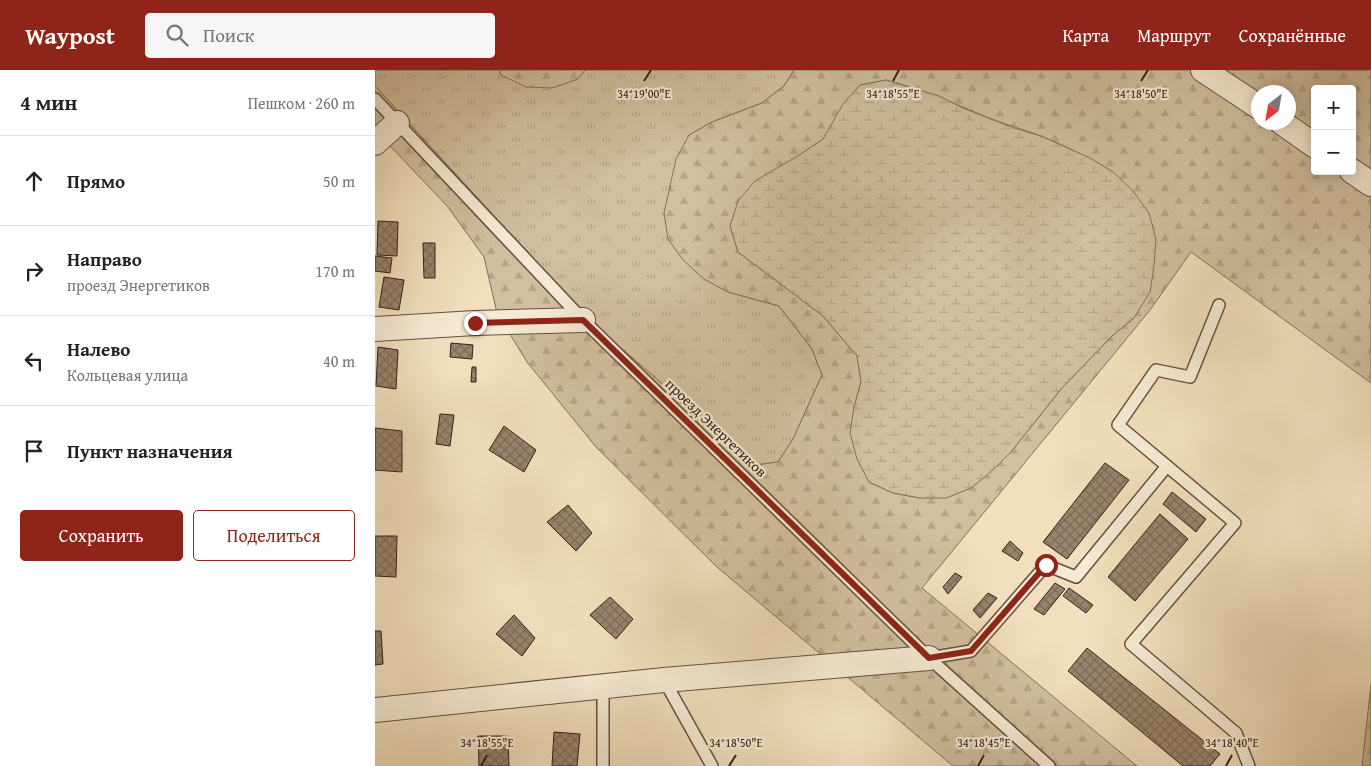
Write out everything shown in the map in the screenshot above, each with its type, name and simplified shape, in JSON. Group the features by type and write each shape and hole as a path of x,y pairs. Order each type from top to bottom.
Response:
{"street":[{"path":"1203,70 1251,102"},
{"path":"375,143 397,123"},
{"path":"1292,130 1311,143"},
{"path":"1356,174 1371,184"},
{"path":"375,329 475,323 583,320"},
{"path":"375,710 664,680 929,658"}],"lane":[{"name":"проезд Энергетиков","path":"375,99 583,320 929,658 1049,766"},
{"path":"1219,305 1190,377 1156,370 1118,425 1235,523 1131,644 1235,733 1249,766"},
{"path":"929,658 971,651 1046,565 1076,577 1167,466"},
{"path":"664,680 712,766"},
{"path":"603,686 603,766"}],"green space":[{"path":"375,70 499,70 501,75 577,79 585,70 794,70 784,86 762,103 712,122 689,135 728,292 779,306 812,349 822,375 793,439 778,462 756,465 592,323 375,86"},
{"path":"499,70 585,70 578,79 552,88 526,87 501,75"},
{"path":"794,70 1371,70 1371,383 1191,252 1150,310 922,588 1137,766 953,766 717,567 596,447 527,362 497,313 484,257 448,207 375,130 375,86 592,323 756,465 778,462 793,439 822,375 812,349 779,306 728,292 704,279 684,261 668,239 664,213 676,159 689,135 712,122 762,103 784,86","holes":["886,80 914,88 1050,140 1113,172 1134,318 1112,336 1061,389 1011,452 920,498 893,493 869,482 854,407 861,382 857,356 823,316 738,252 730,226 801,154 823,139 860,85"]},
{"path":"886,80 939,96 963,108 1014,128 1041,136 1090,158 1113,172 1133,191 1149,213 1156,239 1150,292 1134,318 1112,336 1061,389 1011,452 992,471 971,488 946,498 920,498 893,493 869,482 857,459 850,433 854,407 861,382 857,356 823,316 738,252 730,226 738,201 755,181 823,139 843,104 860,85"},
{"path":"1371,684 1371,766 1362,766"}],"building":[{"path":"378,221 398,222 397,256 377,255"},
{"path":"423,243 435,243 435,278 424,278"},
{"path":"375,256 392,258 390,273 375,271"},
{"path":"384,277 404,280 399,310 379,307"},
{"path":"451,343 473,345 472,359 450,357"},
{"path":"378,347 398,350 396,389 376,386"},
{"path":"472,367 476,367 476,382 471,382"},
{"path":"440,414 454,415 450,446 436,444"},
{"path":"504,426 536,450 524,472 489,450"},
{"path":"375,428 402,431 402,472 375,470"},
{"path":"1105,463 1129,480 1067,559 1043,542"},
{"path":"1172,492 1206,519 1196,532 1163,504"},
{"path":"568,505 592,533 576,551 547,522"},
{"path":"1160,514 1188,539 1135,601 1108,577"},
{"path":"375,536 397,536 396,577 375,576"},
{"path":"1010,541 1023,553 1018,561 1002,551"},
{"path":"955,573 962,577 948,594 943,587"},
{"path":"1055,583 1065,589 1044,615 1034,609"},
{"path":"1069,588 1093,605 1086,613 1063,596"},
{"path":"988,593 997,598 980,618 973,610"},
{"path":"610,597 633,619 616,639 590,615"},
{"path":"514,615 535,638 522,656 496,634"},
{"path":"375,631 381,631 383,664 375,665"},
{"path":"1087,648 1220,754 1210,766 1183,766 1068,671"},
{"path":"554,732 580,734 577,766 552,766"},
{"path":"478,736 508,736 509,766 479,766"}],"route":[{"path":"475,323 583,320 929,658 971,651 1046,565"}]}
